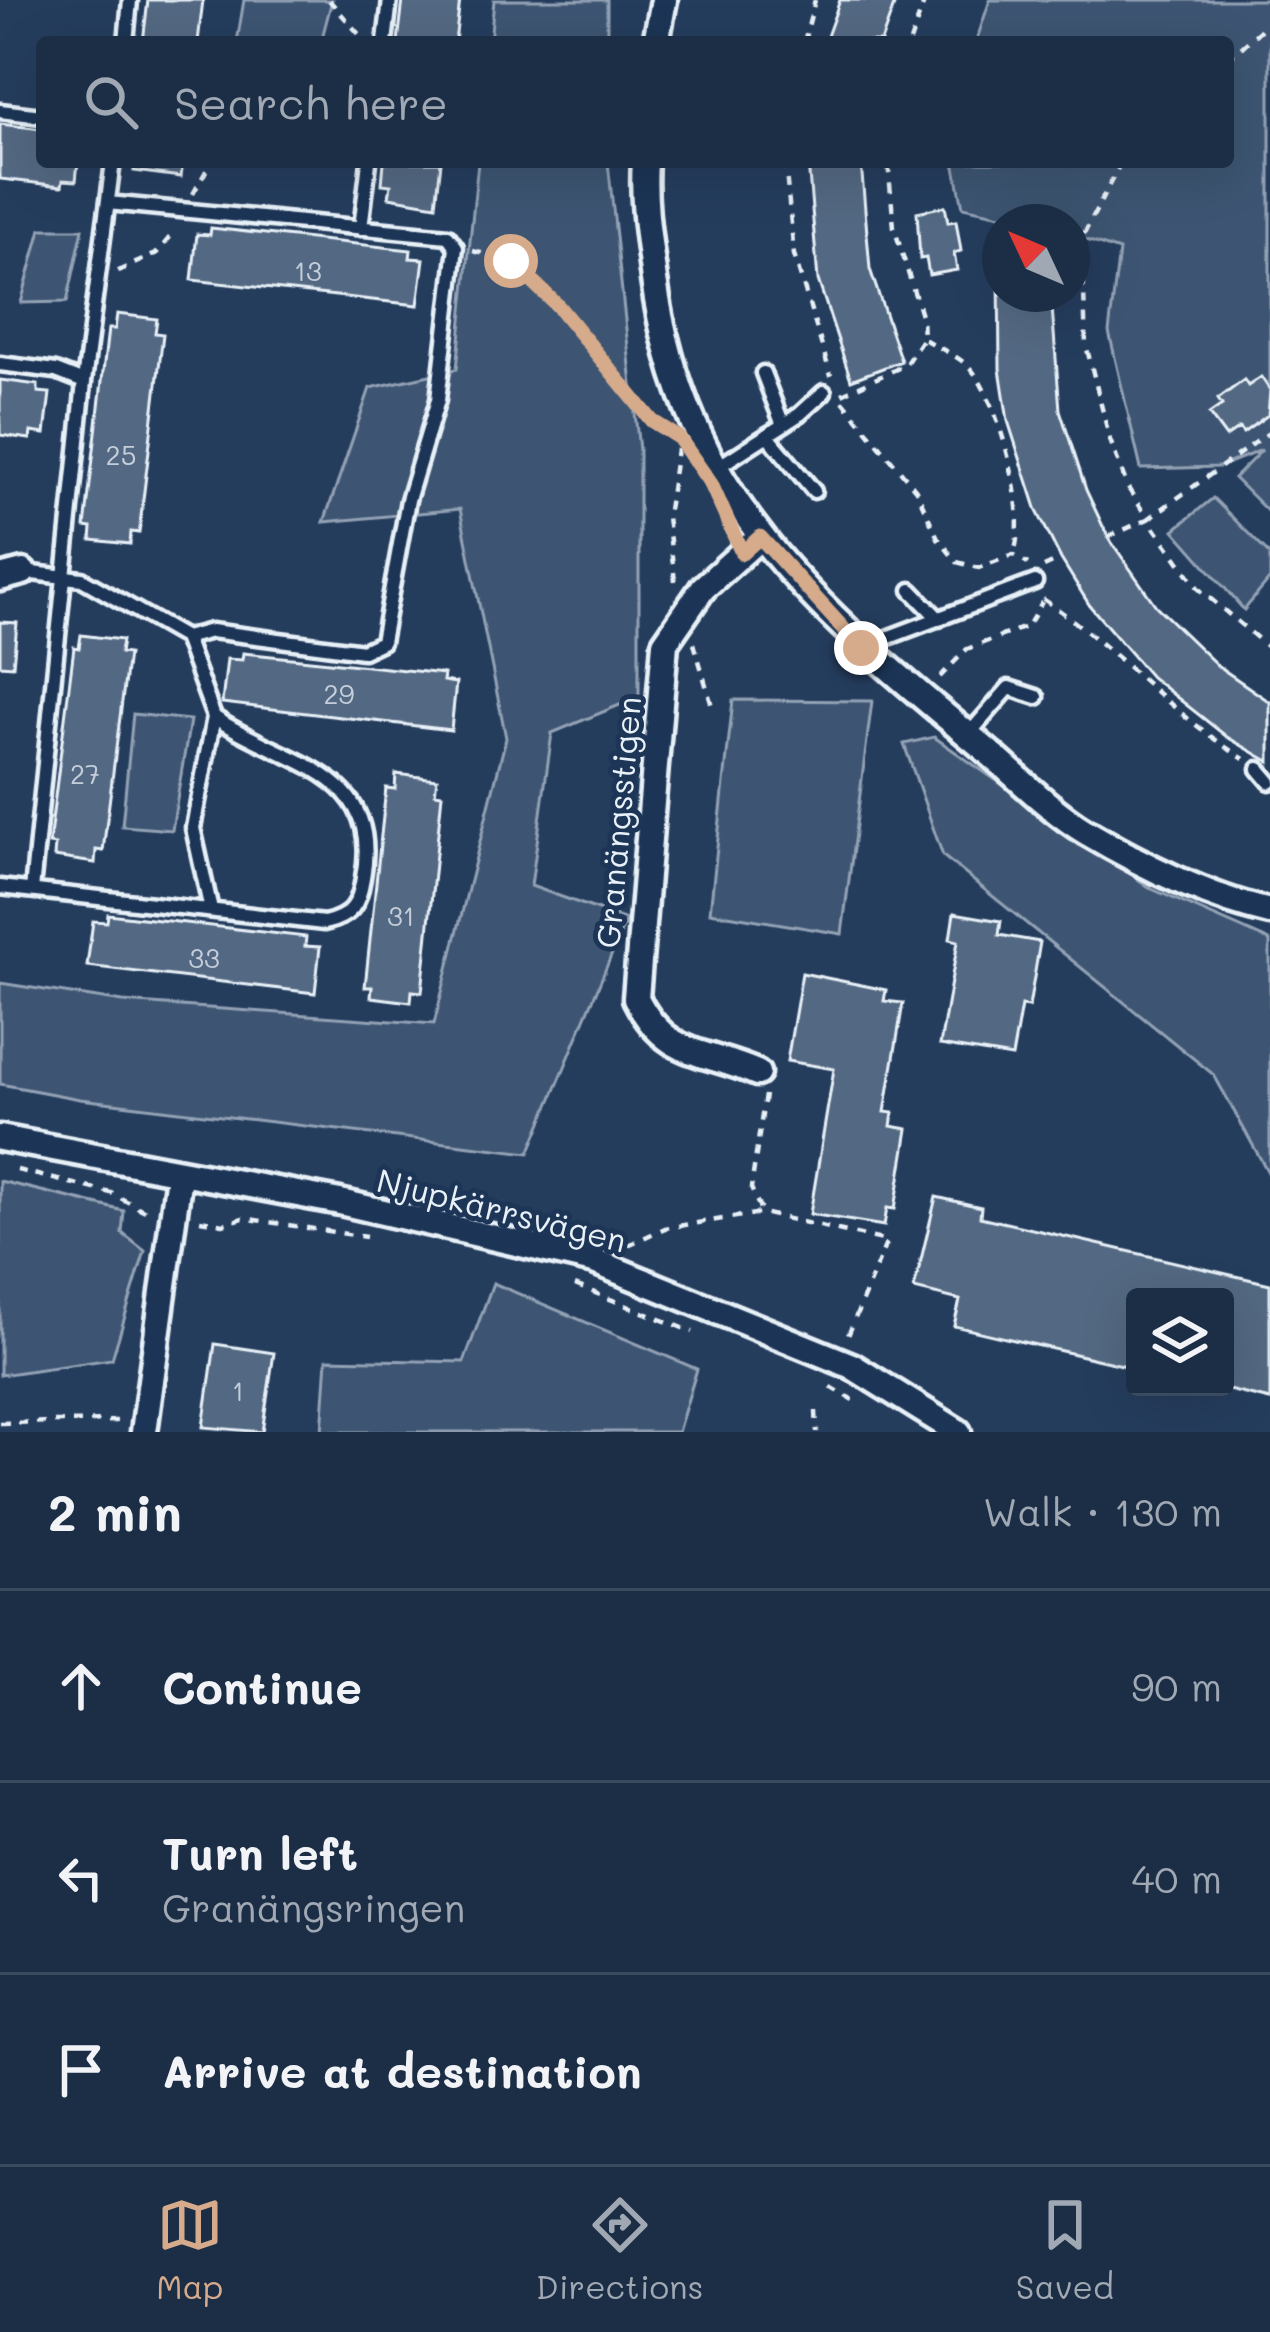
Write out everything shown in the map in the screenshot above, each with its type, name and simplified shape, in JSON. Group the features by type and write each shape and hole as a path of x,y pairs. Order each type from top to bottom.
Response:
{"street":[{"path":"657,36 664,0"},
{"path":"646,168 661,328 676,383 760,537 861,648 1084,831 1242,905 1270,911"},
{"name":"Granängsstigen","path":"757,1073 718,1057 678,1050 650,1025 636,998 665,643 703,588 760,537"},
{"name":"Njupkärrsvägen","path":"0,1138 340,1202 594,1261 852,1366 958,1432"},
{"path":"144,1426 178,1175"}],"lane":[{"path":"127,36 130,0"},
{"path":"386,36 390,0"},
{"path":"0,111 36,115"},
{"path":"32,890 84,382 111,168"},
{"path":"361,228 369,168"},
{"path":"108,203 448,236 456,247 438,400 408,500 382,642 363,651 211,631 185,638"},
{"path":"0,364 56,371 84,382"},
{"path":"763,373 783,425"},
{"path":"718,467 824,392"},
{"path":"767,435 814,491"},
{"path":"11,575 82,579 185,638 214,717 194,828 211,910"},
{"path":"861,648 1035,582"},
{"path":"911,590 939,619"},
{"path":"968,735 1009,688 1037,697"},
{"path":"0,886 325,923 345,918 355,908 363,880 367,842 362,813 335,782 214,717"}],"path":[{"path":"329,0 362,36"},
{"path":"806,36 815,0"},
{"path":"912,36 925,0"},
{"path":"1234,54 1270,21"},
{"path":"100,273 133,268 156,254 171,239 208,168"},
{"path":"785,168 794,256 806,308 844,404 916,490 938,538 957,562 979,568 1013,555"},
{"path":"842,394 904,365 922,338 922,318 894,227 889,168"},
{"path":"1118,168 1082,238 1086,345 1110,440 1128,488 1199,589 1270,649"},
{"path":"456,247 511,261 557,305 652,421 679,438 689,453"},
{"path":"922,338 971,370 981,388 1016,488 1020,520 1013,555"},
{"path":"1108,537 1148,519 1270,432"},
{"path":"1013,555 1038,569 1060,559"},
{"path":"1035,582 1043,599 1092,633 1189,724 1266,775"},
{"path":"922,699 967,649 1028,626 1042,610 1043,599"},
{"path":"757,1073 765,1096 752,1188 762,1213"},
{"path":"0,1166 111,1193 136,1210 223,1224 243,1218 374,1238"},
{"path":"594,1261 665,1228 762,1213 887,1241 847,1339"},
{"path":"564,1280 710,1338"},
{"path":"813,1377 870,1410"},
{"path":"816,1411 818,1432"},
{"path":"0,1423 144,1426"}],"shaded area":[{"path":"244,0 332,0 323,36 238,36"},
{"path":"494,0 607,0 607,36 491,36"},
{"path":"990,0 1270,0 1270,514 1234,478 1262,450 1219,467 1141,469 1109,332 1119,251 1090,241 1090,204 982,204 982,211 963,207 955,168 1234,168 1234,36 978,36"},
{"path":"477,168 609,168 639,450 639,697 552,733 531,886 626,920 529,1153 80,1099 0,1084 0,983 123,1002 434,1024 506,738 460,509 324,522 370,388 457,369"},
{"path":"41,229 83,229 67,302 21,303"},
{"path":"1213,498 1270,555 1270,579 1244,610 1174,530"},
{"path":"733,700 872,701 842,934 710,912"},
{"path":"133,714 190,720 172,830 122,826"},
{"path":"934,737 1152,889 1270,941 1270,1176 1214,1075 943,856 904,744"},
{"path":"0,1181 124,1211 122,1233 145,1251 112,1359 0,1375"},
{"path":"493,1283 697,1369 678,1432 322,1432 327,1359 464,1362"}],"building":[{"path":"148,0 203,0 199,36 144,36"},
{"path":"403,0 460,0 456,36 399,36"},
{"path":"840,0 896,0 883,36 827,36"},
{"path":"0,124 36,128 36,168 77,168 76,181 63,180 62,186 0,179"},
{"path":"134,168 182,168 181,177"},
{"path":"383,168 440,168 436,205 389,197 391,185 382,184"},
{"path":"809,168 862,168 870,269 901,361 851,380 818,280"},
{"path":"945,206 948,222 956,221 961,251 954,253 957,270 929,275 926,258 920,259 917,212"},
{"path":"211,228 411,250 410,258 424,259 418,305 192,280 197,234 210,235"},
{"path":"999,312 1052,312 1060,410 1086,490 1108,537 1156,606 1218,666 1270,702 1270,762 1227,737 1151,677 1090,606 1037,511 1008,421 1000,369"},
{"path":"117,314 157,319 155,333 163,334 139,533 131,532 130,544 91,540 92,528 85,527 108,329 115,329"},
{"path":"1261,377 1270,390 1268,415 1243,433 1239,428 1226,437 1209,414 1222,405 1218,399 1244,380 1248,386"},
{"path":"0,380 38,385 38,392 50,393 45,434 31,432 30,439 0,435"},
{"path":"0,622 17,623 13,666 0,665"},
{"path":"81,635 122,640 120,653 128,654 103,851 96,850 95,863 54,857 55,845 49,844 74,647 79,648"},
{"path":"243,653 444,674 443,681 456,683 451,730 222,703 227,659 242,660"},
{"path":"396,774 437,779 435,793 442,794 422,992 412,991 411,1002 371,997 372,987 365,987 386,788 395,789"},
{"path":"954,913 1001,921 999,935 1040,942 1029,1007 1021,1006 1012,1057 940,1045 958,941 950,939"},
{"path":"108,914 306,937 305,946 320,947 315,993 87,966 93,921 107,922"},
{"path":"802,973 886,990 884,1001 903,1003 885,1112 893,1113 891,1126 908,1129 895,1209 887,1208 884,1226 810,1214 834,1069 787,1061"},
{"path":"936,1197 981,1207 980,1217 1270,1284 1270,1400 1234,1391 1234,1288 1126,1288 1126,1366 954,1326 960,1300 914,1289"},
{"path":"215,1344 274,1353 262,1432 203,1427"}],"route":[{"path":"511,261 557,305 652,421 679,438 711,484 742,553 760,537 861,648"}]}
